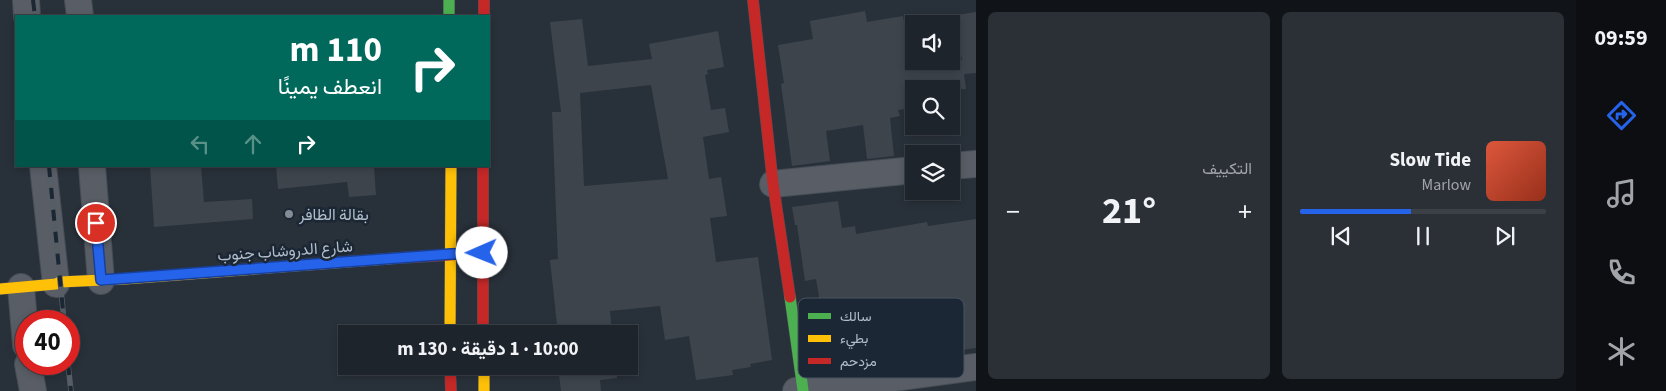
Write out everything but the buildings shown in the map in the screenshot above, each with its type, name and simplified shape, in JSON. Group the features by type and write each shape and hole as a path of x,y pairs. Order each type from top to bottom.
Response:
{"main road":[{"path":"449,0 449,15"},
{"path":"484,0 484,15"},
{"path":"754,0 773,184 798,376"},
{"path":"450,325 451,167"},
{"path":"483,167 483,325"},
{"name":"شارع الدروشاب جنوب","path":"10,288 56,284 60,282 482,253"},
{"path":"450,375 451,391"},
{"path":"484,375 484,391"},
{"path":"798,378 800,391"}],"street":[{"path":"26,0 27,15"},
{"path":"78,0 80,15"},
{"path":"960,165 976,164"},
{"path":"43,167 56,284"},
{"path":"92,167 101,280"},
{"path":"773,184 905,171"},
{"path":"10,288 16,310"},
{"path":"30,375 33,391"},
{"path":"800,391 895,378"}],"railway":[{"path":"33,0 35,15"},
{"path":"49,167 63,310"},
{"path":"69,375 71,391"}],"traffic: fast":[{"path":"449,0 449,15"},
{"path":"790,297 798,354"},
{"path":"801,378 803,390"}],"traffic: slow":[{"path":"450,325 451,167"},
{"path":"0,289 56,284 60,282 124,279 399,258"},
{"path":"484,375 484,391"}],"traffic: jam":[{"path":"484,0 484,15"},
{"path":"753,0 773,184 790,297"},
{"path":"483,167 483,325"},
{"path":"399,258 482,253"},
{"path":"450,375 451,391"}],"place":[{"name":"بقالة الظافر","path":"289,214"}],"route":[{"path":"96,223 101,280 482,253"}]}
